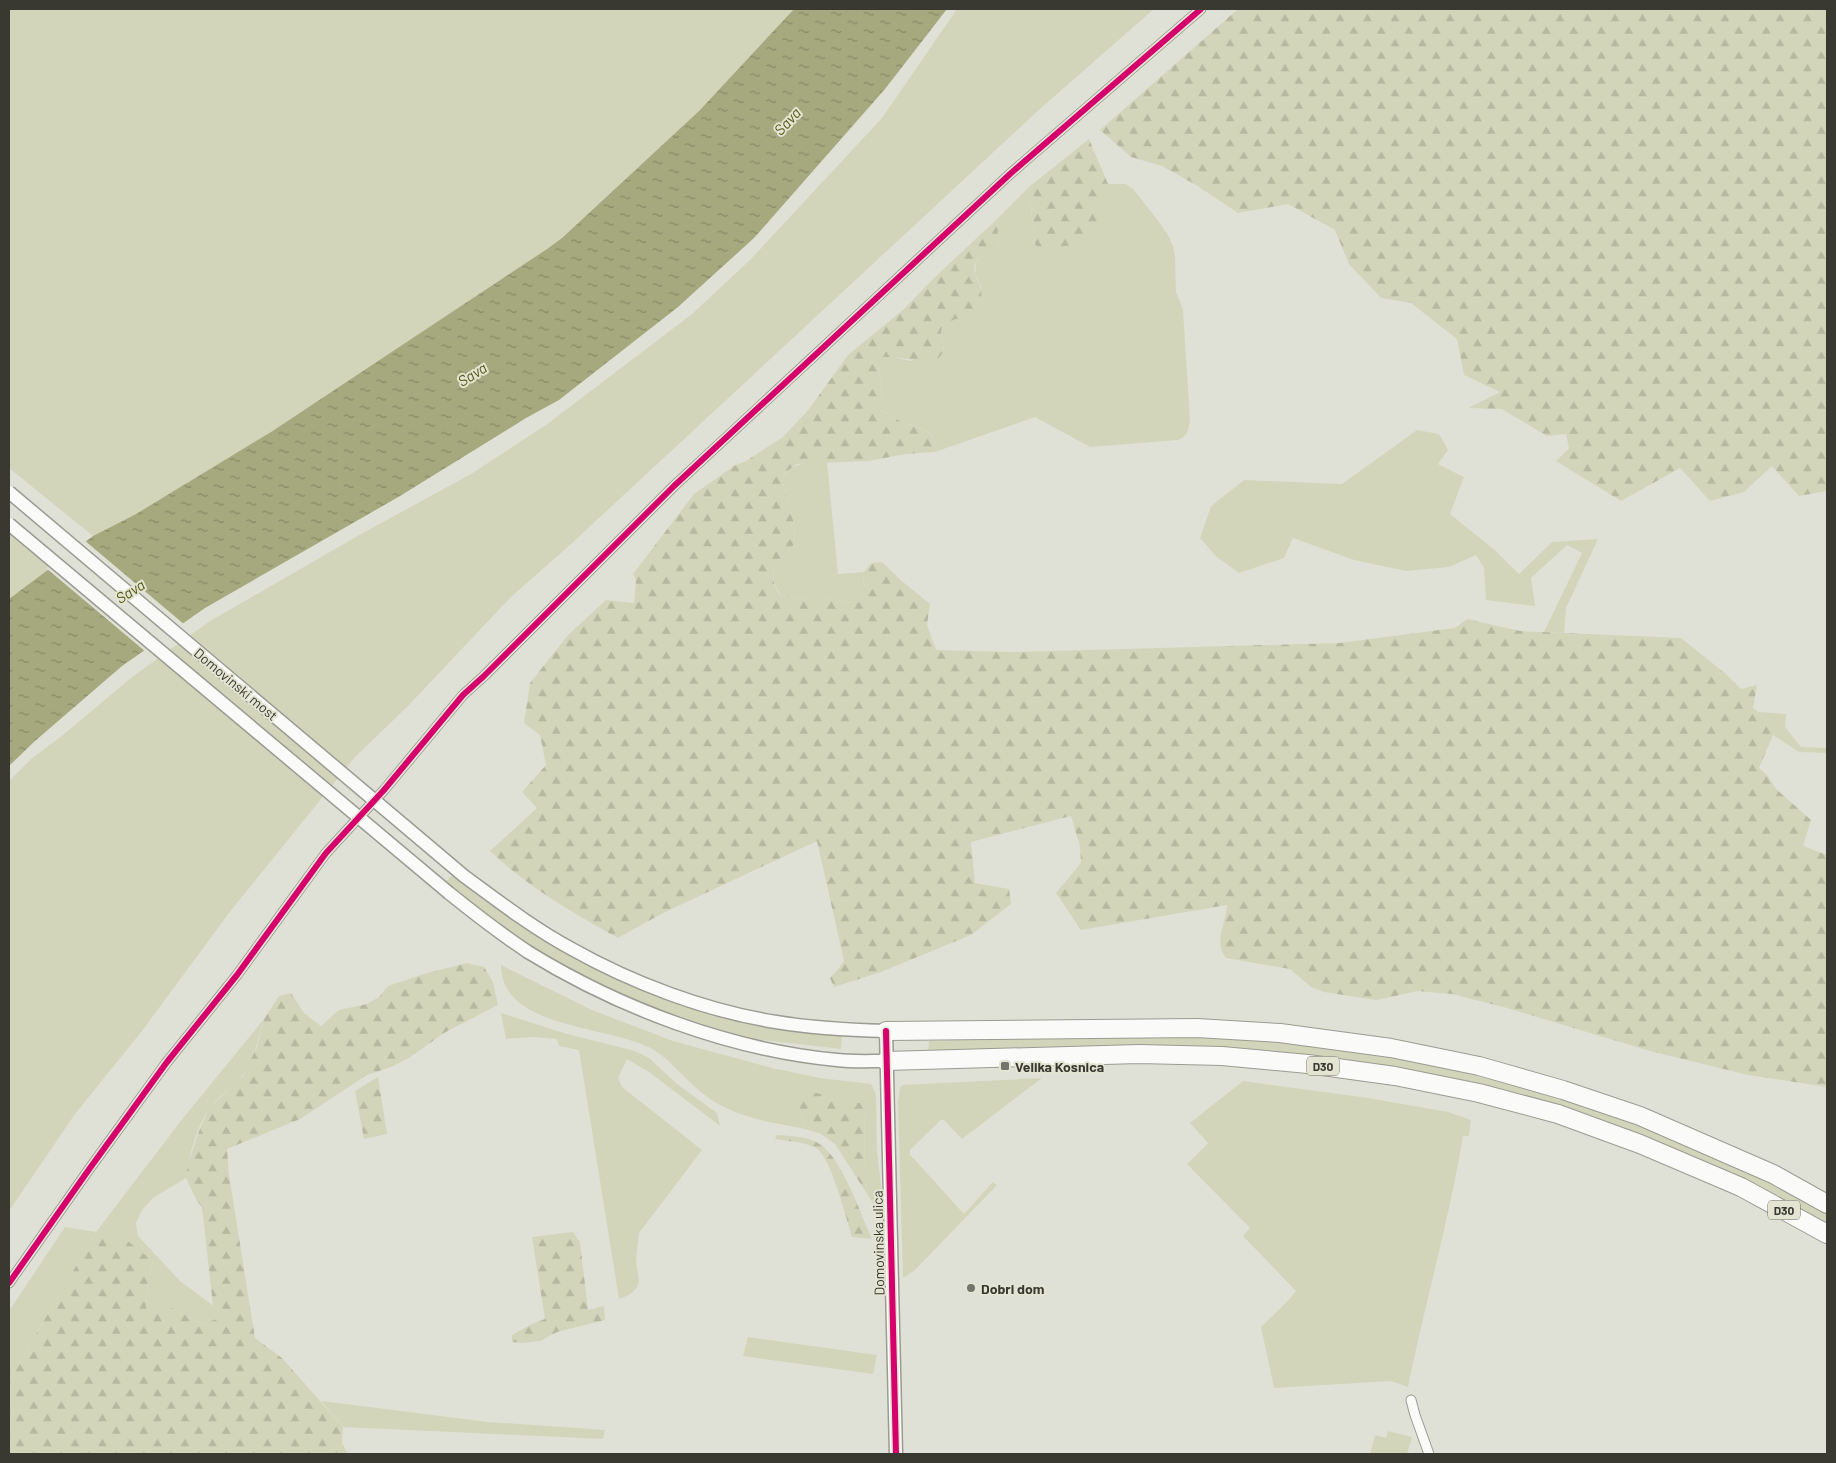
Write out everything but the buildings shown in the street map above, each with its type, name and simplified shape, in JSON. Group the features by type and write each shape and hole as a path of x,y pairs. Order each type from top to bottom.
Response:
{"highway":[{"name":"D30","path":"886,1031 1197,1028 1280,1033 1390,1048 1479,1066 1563,1090 1640,1116 1773,1174 1827,1204"},
{"name":"D30","path":"886,1061 1129,1054 1222,1056 1308,1064 1396,1076 1479,1093 1567,1118 1640,1144 1741,1187 1827,1234"}],"main road":[{"name":"Domovinski most","path":"9,492 464,876 506,907 569,948 621,974 699,1003 737,1014 823,1028 886,1031"},
{"name":"Domovinski most","path":"9,524 449,894 528,951 622,1000 685,1026 747,1044 798,1055 838,1060 886,1061"},
{"name":"Domovinska ulica","path":"886,1031 896,1454"}],"street":[{"path":"9,1284 161,1070 237,975 326,852 390,783 463,695 681,479 1017,168 1201,9"},
{"path":"1411,1400 1414,1415 1428,1454"}],"green space":[{"path":"9,9 794,9 699,111 562,238 271,432 136,514 93,536 9,468"},
{"path":"957,9 1154,9 1041,108 571,544 511,597 407,707 355,757 229,913 142,1031 75,1114 9,1211 9,781 32,758 63,735 132,677 210,621 361,534 471,474 546,425 692,314 750,260 882,118"},
{"path":"1238,9 1827,9 1827,491 1799,496 1772,466 1744,492 1710,501 1680,468 1621,501 1556,461 1569,448 1566,434 1547,436 1502,409 1468,408 1500,392 1464,375 1457,339 1411,303 1381,298 1349,264 1335,230 1288,204 1238,213 1196,185 1162,166 1131,157 1100,130"},
{"path":"1089,139 1108,184 1102,190 1102,229 1076,244 1046,250 1035,245 1029,187"},
{"path":"1108,184 1126,184 1134,190 1159,222 1173,246 1176,292 1183,310 1190,421 1184,437 1178,440 1090,447 1035,417 935,452 934,439 928,432 883,411 879,366 882,357 894,357 910,361 944,351 941,332 943,324 980,306 981,286 975,274 976,262 984,253 999,250 997,219 1029,187 1035,245 1102,229 1102,190"},
{"path":"997,219 999,250 985,254 975,264 975,275 981,289 981,299 979,313 975,320 956,319 943,324 941,332 944,351 939,358 921,361 883,357 879,366 883,411 928,432 933,439 935,452 906,454 868,461 797,464 786,472 782,479 793,518 795,534 792,548 779,561 774,570 774,584 779,594 800,599 819,596 851,603 862,601 864,572 871,563 882,562 930,604 927,625 936,650 1012,652 1339,643 1455,628 1467,619 1520,631 1681,638 1726,674 1741,689 1757,685 1753,708 1777,726 1759,768 1768,776 1776,789 1811,820 1803,846 1827,855 1827,1087 1748,1075 1650,1051 1507,1008 1452,994 1418,991 1376,1000 1324,992 1311,987 1290,969 1226,958 1222,952 1220,939 1227,905 1081,930 1056,893 1081,863 1080,847 1071,816 971,842 975,883 1009,889 1011,904 971,935 881,972 834,987 830,978 844,961 817,841 661,914 618,938 535,888 490,851 537,808 522,792 546,765 540,735 524,723 530,683 568,635 606,600 634,603 636,580 633,574 694,494 734,466 746,461 783,437 809,409 848,355 904,309"},
{"path":"1417,430 1439,434 1448,450 1438,464 1464,477 1450,514 1496,551 1519,574 1552,542 1598,539 1566,608 1564,633 1544,632 1582,553 1567,545 1531,578 1535,606 1486,600 1484,568 1476,555 1449,567 1406,571 1354,560 1293,538 1284,558 1239,573 1217,557 1200,538 1211,506 1244,480 1342,484"},
{"path":"827,462 838,574 864,572 862,601 851,603 819,596 800,599 780,594 775,584 773,575 776,565 792,548 795,534 793,518 782,479 791,469 801,464"},
{"path":"9,531 53,567 9,599"},
{"path":"1758,712 1786,714 1785,727 1801,747 1827,748 1827,753 1799,752 1773,735 1776,726"},
{"path":"454,873 630,983 842,1034 841,1049 745,1038 709,1029 664,1013 607,989 541,954 502,928 445,883"},
{"path":"467,963 484,967 493,982 498,1005 444,1033 409,1058 391,1067 367,1075 300,1119 227,1149 229,1175 255,1338 282,1358 343,1427 342,1443 348,1454 9,1454 9,1380 96,1232 125,1239 153,1261 148,1280 146,1309 156,1314 173,1308 202,1324 226,1316 213,1306 202,1207 186,1178 188,1164 209,1108 243,1076 257,1047 264,1019 279,996 291,993 304,1013 321,1026 339,1010 367,1004 379,997 388,986 427,973"},
{"path":"501,965 592,1010 673,1041 772,1068 820,1078 871,1084 876,1094 877,1151 885,1221 869,1197 865,1178 864,1104 799,1106 805,1129 764,1121 738,1113 702,1093 654,1050 635,1042 538,1014 519,1002 506,986"},
{"path":"501,1013 567,1034 635,1051 649,1058 677,1084 717,1113 720,1126 649,1072 627,1059 618,1078 622,1087 702,1150 639,1233 636,1261 639,1281 637,1288 629,1295 619,1299 579,1050 559,1046 557,1039 533,1037 506,1039"},
{"path":"264,1019 253,1056 246,1070 234,1085 212,1104 200,1125 191,1152 186,1178 153,1198 142,1210 136,1223 138,1236 180,1281 227,1316 202,1324 173,1308 156,1315 146,1309 148,1280 153,1261 96,1232 180,1122"},
{"path":"1103,1035 1245,1040 1330,1048 1395,1058 1524,1088 1648,1130 1769,1182 1827,1213 1827,1225 1800,1208 1686,1155 1354,1063 928,1054 929,1041"},
{"path":"378,1077 387,1134 364,1139 355,1091"},
{"path":"1042,1078 962,1139 944,1120 941,1120 910,1150 910,1155 964,1214 993,1182 997,1185 915,1270 903,1278 898,1102 900,1087 903,1085"},
{"path":"1243,1081 1368,1098 1448,1112 1471,1120 1469,1136 1463,1136 1451,1199 1408,1387 1391,1381 1274,1388 1261,1327 1296,1291 1243,1236 1250,1228 1187,1164 1208,1143 1190,1123"},
{"path":"799,1089 864,1104 865,1178 869,1197 835,1144 821,1134 805,1129 799,1106"},
{"path":"777,1135 809,1139 818,1143 826,1150 842,1172 872,1239 852,1237 832,1175 822,1154 816,1148 806,1144 775,1139"},
{"path":"65,1227 96,1232 9,1380 9,1311"},
{"path":"573,1232 580,1242 588,1310 604,1306 605,1320 557,1332 540,1341 512,1342 512,1335 545,1319 532,1237"},
{"path":"748,1337 877,1355 873,1374 743,1356"},
{"path":"321,1401 488,1422 605,1430 603,1439 343,1427"},
{"path":"1388,1431 1412,1437 1407,1454 1370,1454 1375,1435 1386,1438"}],"water":[{"name":"Sava","path":"794,9 947,9 885,89 754,238 678,307 559,400 526,418 400,496 205,608 122,666 9,766 9,599 93,536 136,514 271,432 562,238 699,111"}],"pier":[{"path":"84,540 185,625 146,652 46,568"}],"cycle path":[{"path":"9,1283 167,1062 237,975 326,853 384,790 463,695 674,486 1010,174 1201,9"},
{"path":"886,1031 896,1454"}],"place":[{"name":"Velika Kosnica","path":"1005,1066"},
{"name":"Dobri dom","path":"971,1288"}]}
